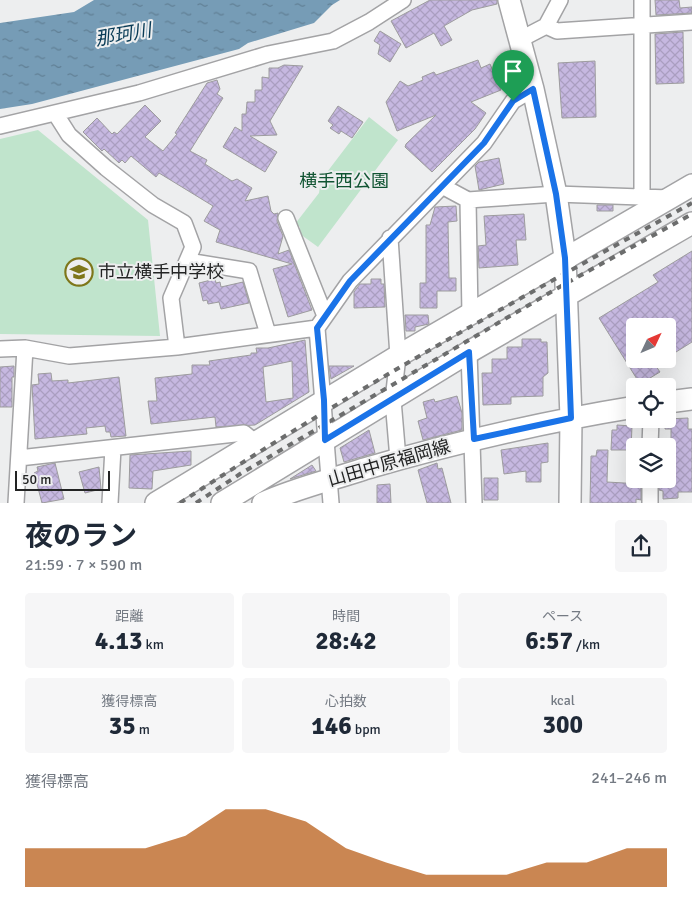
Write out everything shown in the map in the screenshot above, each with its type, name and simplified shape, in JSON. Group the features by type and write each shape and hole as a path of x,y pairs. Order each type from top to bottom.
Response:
{"street":[{"path":"0,126 139,93 268,54 333,40 369,22 404,0"},
{"path":"509,0 521,39 556,194 565,258 571,418 570,503"},
{"path":"521,39 546,26 560,0"},
{"path":"642,0 642,196"},
{"path":"546,26 557,31 692,22"},
{"path":"0,349 25,348 69,356 177,347 268,334 293,333 321,322 350,281 484,143 513,101 533,89"},
{"path":"55,112 69,135 106,168 153,205 184,223 193,247 171,298 177,347"},
{"path":"156,503 398,356 692,185"},
{"path":"442,186 468,200 556,194 669,198"},
{"path":"468,200 470,315"},
{"path":"286,218 321,322 325,440 331,503"},
{"path":"222,503 469,352 692,223"},
{"path":"390,238 398,356 392,400 398,459"},
{"path":"188,261 249,271 268,334"},
{"path":"16,503 25,348"},
{"path":"469,352 474,439 474,503"},
{"path":"676,401 692,398"},
{"name":"山田中原福岡線","path":"263,503 398,459 474,439 571,418 626,409"},
{"path":"18,458 244,434 255,442"},
{"path":"110,503 114,448"},
{"path":"650,488 650,503"}],"green space":[{"name":"横手西公園","path":"369,117 398,140 318,247 300,234 300,227 295,224 319,193 321,180"},
{"name":"市立横手中学校","path":"38,130 148,220 160,336 0,334 0,139"}],"water":[{"name":"那珂川","path":"94,0 340,0 332,5 314,23 248,43 239,49 32,104 0,109 0,23 74,12"}],"building":[{"path":"430,0 497,0 497,4 472,10 444,26 452,40 441,46 434,33 406,48 391,21"},
{"path":"655,0 679,0 680,8 692,7 692,13 656,15"},
{"path":"380,31 401,44 390,62 378,54 380,45 374,41"},
{"path":"683,32 684,83 656,84 655,34"},
{"path":"478,60 481,68 490,64 501,90 471,102 486,113 475,129 432,172 405,147 436,115 397,131 386,102 400,81 408,86 423,80 422,77 434,72 436,75"},
{"path":"595,61 596,117 562,118 558,63"},
{"path":"284,65 303,66 270,121 277,135 250,136 277,152 265,172 223,147 235,127 242,131 242,114 246,114 247,102 255,102 255,90 262,90 262,77 269,78 269,68 278,68"},
{"path":"217,80 220,89 217,94 223,98 190,151 207,160 205,164 232,181 237,179 252,188 245,201 268,196 271,211 274,214 278,213 277,221 283,236 278,254 289,250 312,310 288,317 273,269 292,264 216,242 220,230 204,221 213,206 159,173 156,177 131,156 125,163 122,160 119,163 104,149 102,151 83,132 97,118 112,134 114,132 117,134 145,105 161,121 145,137 163,151 177,134 175,133 207,83"},
{"path":"338,106 363,122 352,138 341,131 339,134 330,128 333,125 328,121"},
{"path":"499,158 504,184 479,190 475,166 479,162"},
{"path":"597,205 613,205 613,211 597,211"},
{"path":"456,206 457,221 448,222 449,278 456,278 456,291 437,291 437,308 420,308 420,283 426,283 426,225 430,225 435,207"},
{"path":"524,214 526,240 516,240 518,265 479,268 478,246 486,245 484,216"},
{"path":"692,251 692,342 676,352 676,318 626,318 626,361 599,318 658,282 653,275"},
{"path":"215,279 216,283 220,282 221,287 243,282 249,303 221,309 219,302 208,304 207,300 203,301 199,283"},
{"path":"371,279 381,279 381,284 384,284 385,307 354,308 354,292 360,284 371,284"},
{"path":"405,315 428,315 429,324 415,327 415,331 406,331"},
{"path":"522,339 541,339 541,342 547,342 548,373 543,377 543,396 511,397 511,404 483,405 482,373 492,373 492,359 507,359 507,347 522,347"},
{"path":"305,340 309,392 255,425 216,427 215,417 151,424 148,401 157,401 155,378 192,374 192,365 210,365 209,361 251,355 251,353 257,353 256,348 268,348","holes":["292,361 293,398 266,402 263,367"]},
{"path":"14,366 12,407 0,407 0,367"},
{"path":"329,366 354,366 331,379"},
{"path":"630,368 657,368 660,372 650,378 636,378"},
{"path":"51,373 52,381 68,380 68,383 119,377 126,436 111,437 110,432 106,432 105,426 86,428 87,434 35,439 32,385 39,384 38,374"},
{"path":"457,396 462,413 462,430 423,440 418,421 427,418 423,402 434,399 435,402"},
{"path":"688,418 688,429 692,429 692,492 678,492 678,498 663,499 663,491 659,490 659,488 676,488 676,438 671,438 671,429 665,429 676,428 676,419"},
{"path":"617,425 632,428 632,438 626,438 626,450 611,450 612,430 617,430"},
{"path":"369,430 375,453 344,462 340,448"},
{"path":"548,443 548,462 541,463 541,482 526,482 526,471 504,474 501,450"},
{"path":"597,450 608,450 607,482 626,483 626,488 641,488 641,500 636,499 636,503 590,503 591,456 596,456"},
{"path":"191,451 191,465 153,471 152,489 129,488 130,455"},
{"path":"55,463 64,499 42,503 34,473 38,471 37,467"},
{"path":"437,463 438,469 442,468 451,503 427,503 418,470"},
{"path":"312,465 316,471 290,479"},
{"path":"99,467 101,489 85,493 79,472"},
{"path":"484,478 498,478 498,500 484,500"},
{"path":"390,484 391,503 377,503 377,485"}],"railway":[{"path":"180,503 369,385 497,311 692,203"},
{"path":"196,503 240,474 563,285 692,214"}],"place":[{"name":"市立横手中学校","path":"79,272"}],"route":[{"path":"533,89 556,194 565,258 571,418 474,439 469,352 325,440 324,400 317,328 350,281 484,143 513,101 533,89"}]}
